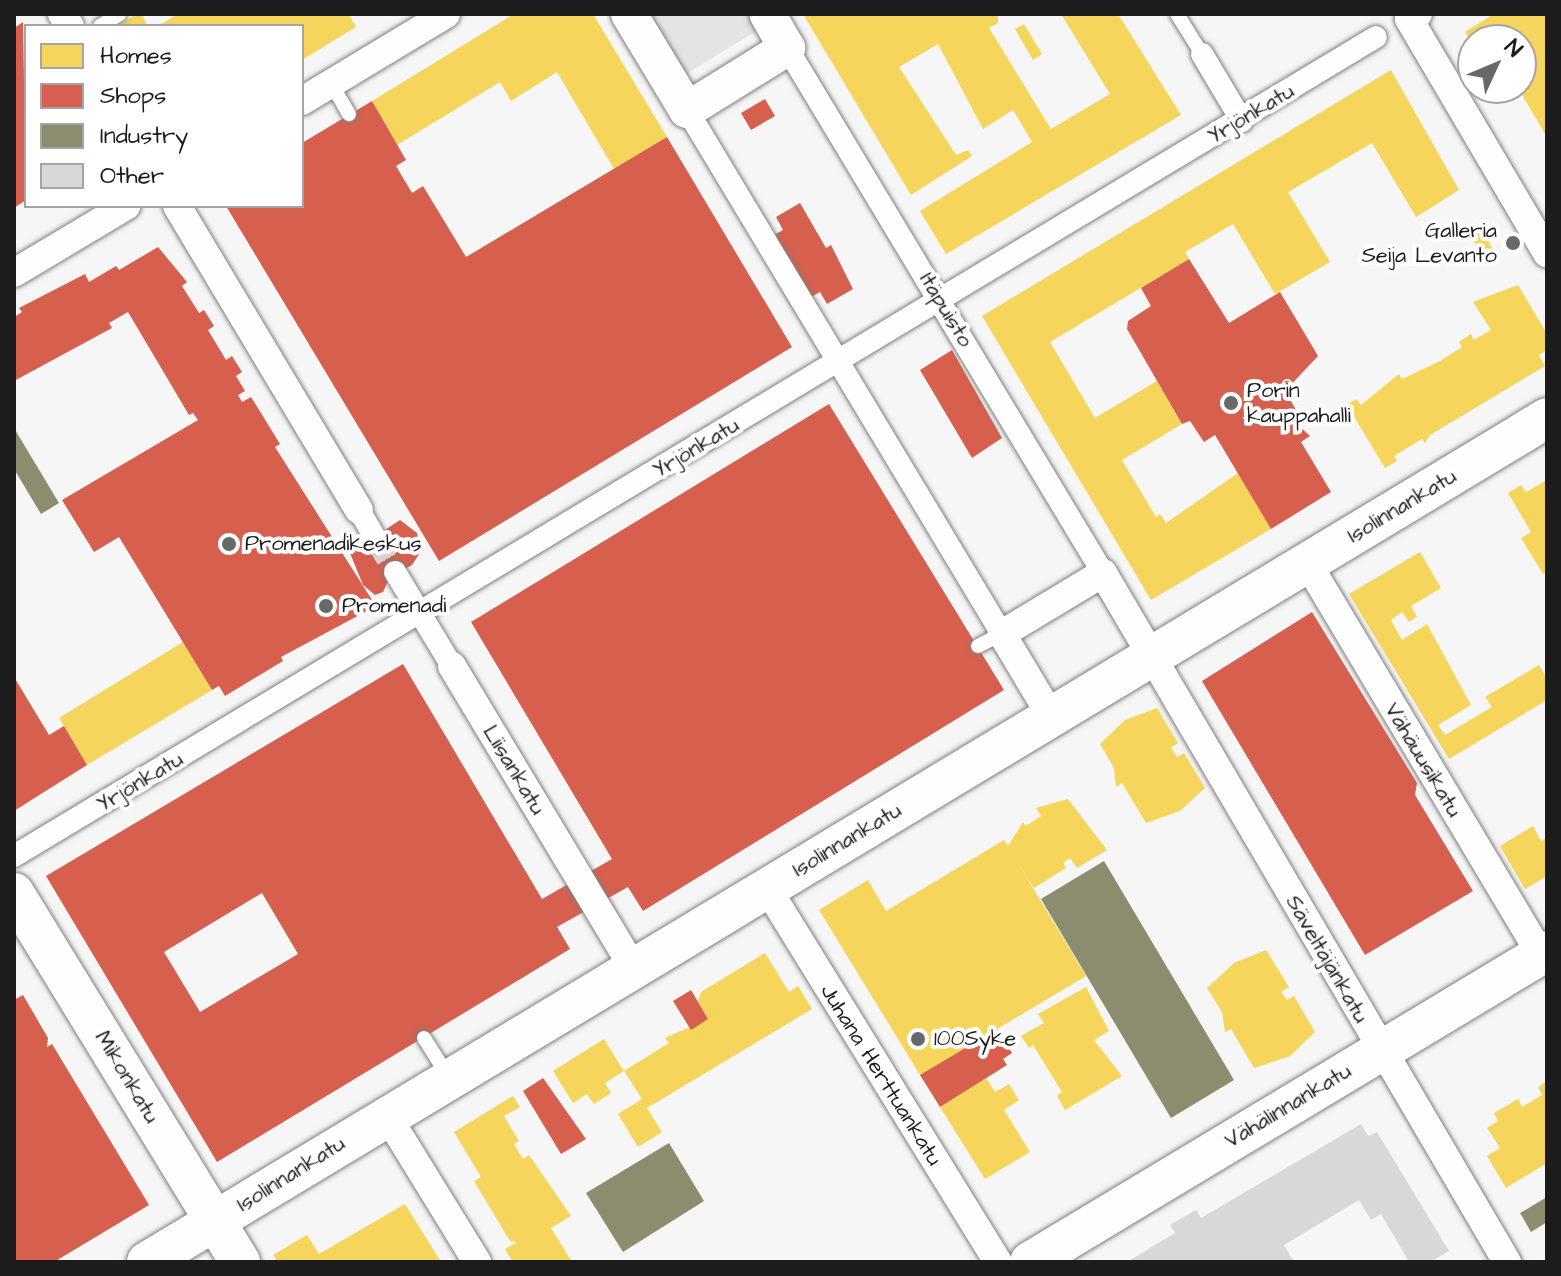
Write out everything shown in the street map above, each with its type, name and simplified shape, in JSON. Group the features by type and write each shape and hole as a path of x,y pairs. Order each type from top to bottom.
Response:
{"main road":[{"name":"Isolinnankatu","path":"147,1262 386,1114 1547,418"},
{"name":"Mikonkatu","path":"14,893 240,1262"},
{"name":"Vähälinnankatu","path":"1030,1262 1544,953"}],"street":[{"path":"304,100 446,14"},
{"path":"629,14 839,362 990,640 1051,716"},
{"name":"Itäpuisto","path":"767,14 1150,655"},
{"path":"1414,17 1547,253"},
{"name":"Yrjönkatu","path":"14,856 1242,121 1376,37"},
{"path":"687,110 787,48"},
{"path":"1202,54 1242,121"},
{"path":"14,273 123,208"},
{"path":"178,208 376,540"},
{"name":"Vähäuusikatu","path":"1308,564 1544,953"},
{"name":"Liisankatu","path":"395,572 633,967"},
{"path":"990,640 1103,573"},
{"name":"Säveltäjänkatu","path":"1150,655 1507,1262"},
{"name":"Juhana Herttuankatu","path":"767,888 998,1262"},
{"path":"386,1114 477,1262"}],"lane":[{"path":"1177,14 1202,54"},
{"path":"331,83 349,114"},
{"path":"424,1038 448,1077"}],"shaded area":[{"path":"646,14 749,14 758,30 683,76"}],"building: Homes":[{"path":"141,14 147,24 120,24"},
{"path":"178,14 354,14 350,17 356,27 304,59 304,24 161,24"},
{"path":"514,14 593,14 667,137 614,169 557,72 511,101 500,82 397,145 372,101"},
{"path":"803,14 998,14 998,23 989,28 1051,129 1110,94 1061,14 1118,14 1181,115 946,254 920,211 1032,142 1013,110 983,129 938,44 899,67 956,155 968,150 972,156 911,195"},
{"path":"1494,14 1547,14 1547,137 1527,104 1537,104 1537,24 1478,24"},
{"path":"1024,24 1042,54 1033,60 1015,29"},
{"path":"1391,70 1459,190 1416,217 1372,143 1288,192 1330,262 1275,294 1233,224 1185,252 1189,259 1050,342 1095,418 1157,381 1182,424 1122,460 1156,517 1160,514 1166,523 1238,473 1271,529 1151,600 982,316"},
{"path":"1482,230 1494,251 1484,258 1471,236"},
{"path":"1518,285 1547,334 1547,350 1539,355 1545,366 1430,435 1425,443 1422,439 1394,456 1397,461 1385,468 1347,405 1356,399 1361,405 1399,374 1402,379 1440,361 1462,347 1459,342 1471,334 1474,340 1491,330 1473,302"},
{"path":"1547,480 1547,572 1543,574 1521,538 1531,532 1508,493 1521,485 1526,492"},
{"path":"1420,552 1441,588 1411,606 1417,617 1409,622 1402,612 1391,620 1402,640 1427,624 1471,705 1438,725 1445,735 1492,707 1485,697 1539,665 1547,679 1547,700 1449,759 1349,594"},
{"path":"183,642 212,690 87,765 59,718"},
{"path":"1157,708 1178,743 1171,748 1177,757 1184,753 1205,788 1180,811 1146,823 1122,783 1116,787 1114,768 1100,744 1125,720"},
{"path":"1068,799 1107,850 1077,868 1070,858 1063,863 1066,868 1034,888 1018,863 1086,976 920,1075 819,910 868,880 886,911 1004,840 1008,846 1023,822 1026,826 1041,816 1036,808"},
{"path":"1533,826 1541,841 1547,837 1547,876 1525,889 1500,846"},
{"path":"1266,950 1289,987 1281,992 1287,1000 1294,996 1315,1032 1290,1056 1254,1068 1231,1029 1225,1032 1222,1012 1207,988 1234,963"},
{"path":"765,953 789,992 798,986 812,1009 647,1108 662,1132 638,1147 618,1114 642,1099 624,1071 669,1043 665,1038 708,1019 698,1002 701,992"},
{"path":"1086,987 1109,1031 1094,1040 1122,1076 1065,1110 1057,1096 1062,1092 1033,1045 1029,1048 1021,1036 1044,1023 1038,1014"},
{"path":"275,1034 312,1095 215,1154 177,1092"},
{"path":"604,1039 624,1071 605,1083 611,1093 594,1104 587,1094 573,1103 553,1071"},
{"path":"986,1078 995,1092 1009,1084 1019,1100 1004,1110 1030,1152 985,1179 940,1107"},
{"path":"1547,1081 1547,1163 1506,1188 1487,1156 1500,1148 1487,1128 1498,1121 1494,1113 1518,1099 1522,1107 1542,1095 1538,1087"},
{"path":"513,1096 520,1107 504,1116 519,1141 514,1144 523,1159 529,1155 571,1216 551,1228 572,1262 513,1262 505,1249 517,1242 510,1241 474,1181 481,1177 454,1132"},
{"path":"405,1204 441,1262 278,1262 273,1255 307,1235 319,1254"}],"building: Shops":[{"path":"23,22 24,201 14,208 14,28"},
{"path":"765,99 775,116 751,130 741,113"},
{"path":"372,101 406,160 396,166 412,193 423,186 466,257 667,137 792,347 439,561 227,208 304,208 304,142"},
{"path":"800,203 826,248 831,245 853,289 827,304 820,292 811,297 774,235 783,230 776,217"},
{"name":"Promenadikeskus","path":"158,247 187,282 182,286 199,313 204,310 214,326 208,330 226,360 232,356 242,372 236,376 245,391 238,395 242,402 251,397 280,444 275,447 372,600 365,612 281,657 283,661 225,696 219,686 212,690 119,537 94,552 62,500 198,420 193,413 189,415 128,312 109,323 112,328 14,381 14,317 22,312 19,308 85,274 89,282 116,266 119,270"},
{"name":"Porin kauppahalli","path":"1189,259 1229,323 1280,292 1318,356 1285,391 1299,415 1297,424 1310,436 1301,442 1331,492 1271,529 1215,435 1204,442 1190,421 1182,424 1127,329 1128,321 1151,306 1141,288"},
{"path":"952,350 1002,438 972,458 920,370"},
{"path":"829,404 1004,690 643,911 628,887 557,927 570,949 217,1162 46,876 403,664 542,899 612,859 471,622","holes":["262,893 298,954 200,1012 164,952"]},
{"path":"400,520 417,533 421,551 412,565 390,577 383,592 375,595 363,585 350,553"},
{"path":"1312,612 1417,783 1415,795 1473,891 1365,955 1202,681"},
{"path":"14,677 49,735 64,726 87,765 14,811"},
{"path":"691,990 708,1019 691,1030 673,1001"},
{"path":"23,995 48,1038 47,1047 52,1044 149,1205 54,1262 14,1262 14,1000"},
{"path":"997,1029 1012,1053 1003,1059 1007,1065 940,1107 920,1075"},
{"path":"543,1078 586,1139 561,1154 523,1091"}],"building: Industry":[{"path":"14,428 59,503 41,514 14,469"},
{"path":"1104,861 1234,1080 1171,1118 1041,899"},
{"path":"669,1143 704,1201 623,1252 586,1193"},
{"path":"1547,1197 1547,1222 1531,1232 1520,1213"}],"building: Other":[{"path":"1361,1124 1368,1136 1377,1132 1449,1251 1430,1262 1409,1262 1381,1214 1371,1220 1359,1200 1284,1245 1294,1262 1127,1262 1175,1233 1170,1225 1196,1210 1201,1218"}],"tunnel":[{"path":"376,540 395,572"}],"place":[{"name":"Galleria Seija Levanto","path":"1513,243"},
{"name":"Porin kauppahalli","path":"1231,403"},
{"name":"Promenadikeskus","path":"229,544"},
{"name":"Promenadi","path":"326,606"},
{"name":"100Syke","path":"918,1039"}]}
